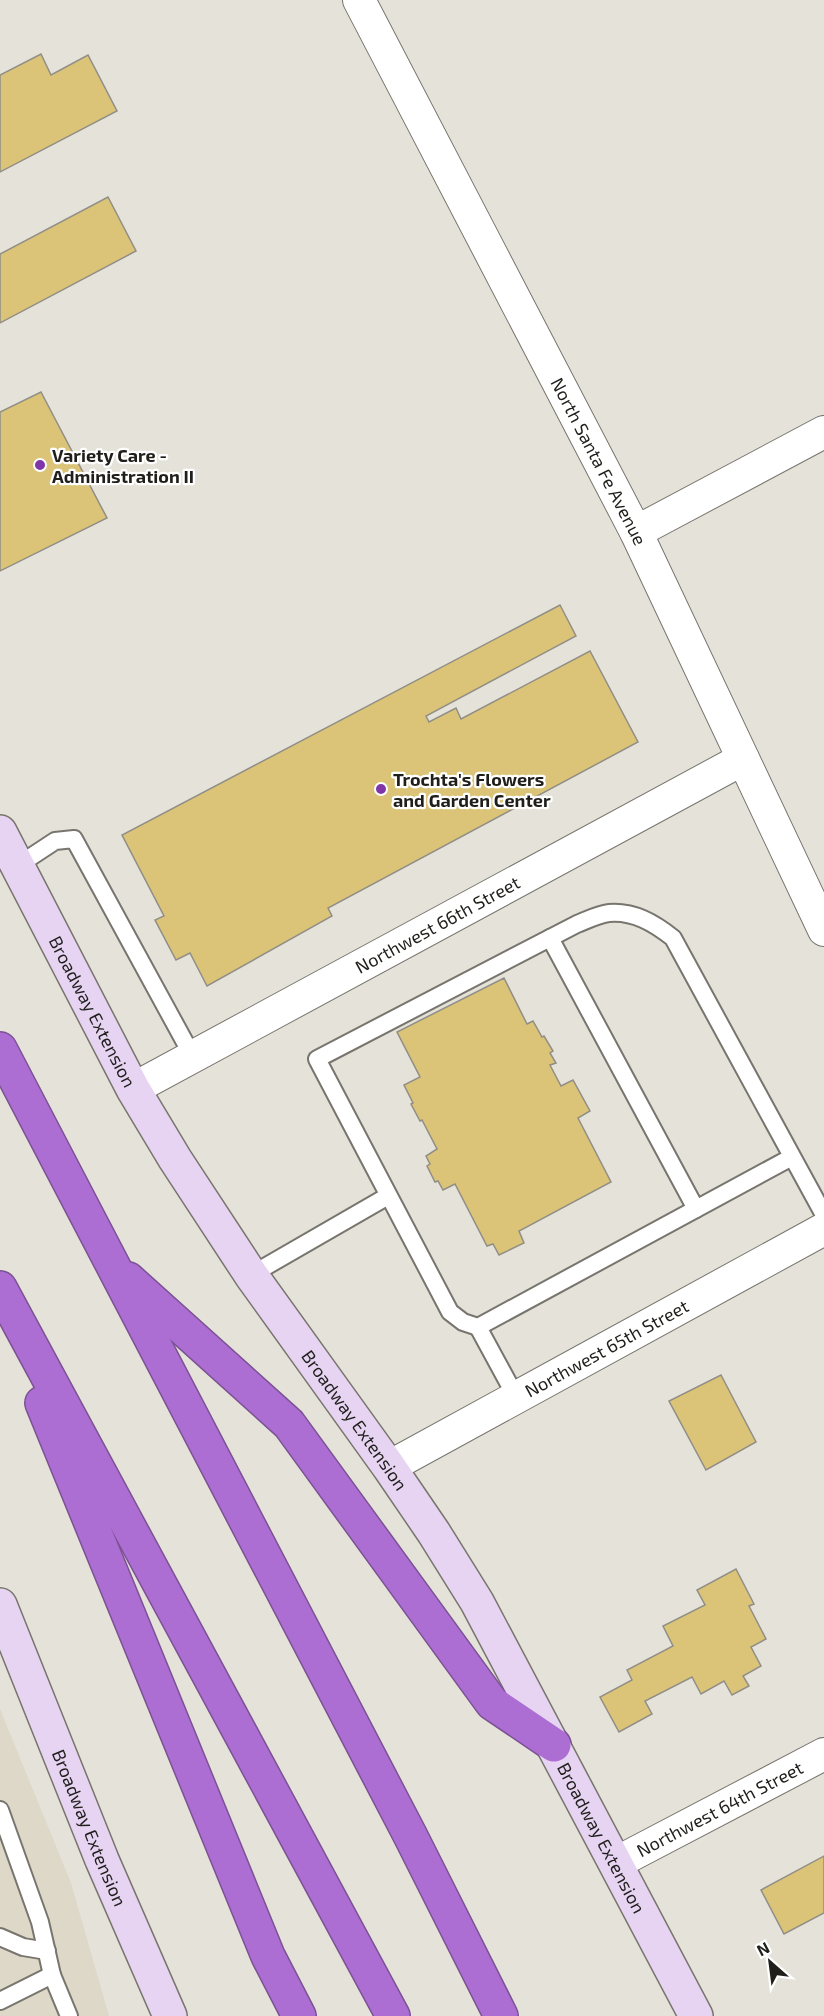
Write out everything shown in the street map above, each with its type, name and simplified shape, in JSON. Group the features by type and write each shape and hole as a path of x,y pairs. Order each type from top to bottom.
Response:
{"highway":[{"path":"0,1049 501,2016"},
{"path":"111,1264 289,1424 492,1703 554,1745"},
{"path":"0,1288 393,2016"},
{"path":"0,1301 268,1956 299,2016"}],"main road":[{"name":"Broadway Extension","path":"0,832 133,1089 207,1209 251,1275 389,1467 477,1602 696,2016"},
{"name":"Broadway Extension","path":"0,1605 102,1860 170,2016"}],"street":[{"name":"North Santa Fe Avenue","path":"359,0 636,532 824,930"},
{"path":"636,532 824,432"},
{"name":"Northwest 66th Street","path":"133,1089 743,759"},
{"name":"Northwest 65th Street","path":"389,1467 824,1229"},
{"name":"Northwest 64th Street","path":"616,1863 824,1754"}],"lane":[{"path":"17,866 55,841 74,839 193,1057"},
{"path":"516,1397 478,1327 463,1322 450,1312 317,1059 577,924 607,913 646,919 673,938 824,1215"},
{"path":"550,938 696,1209"},
{"path":"478,1327 792,1157"},
{"path":"251,1275 388,1196"},
{"path":"0,1810 40,1922 52,1975 69,2016"},
{"path":"0,1937 23,1947 47,1951"},
{"path":"0,2001 52,1975"}],"shaded area":[{"path":"0,1709 71,1883 109,2016 0,2016"}],"building":[{"path":"41,54 51,75 88,55 117,111 0,172 0,75"},
{"path":"108,197 136,251 0,323 0,254"},
{"name":"Variety Care - Administration II","path":"41,392 107,518 0,571 0,412"},
{"name":"Trochta's Flowers and Garden Center","path":"560,605 576,636 426,716 429,722 456,708 461,719 590,651 638,742 328,908 332,916 207,986 190,953 176,960 155,920 164,916 122,835"},
{"path":"504,978 527,1024 533,1021 553,1051 550,1053 556,1063 550,1065 561,1086 573,1080 590,1111 578,1118 611,1182 519,1231 524,1243 499,1255 493,1244 487,1246 455,1184 443,1190 438,1181 435,1182 427,1166 430,1164 426,1156 437,1149 411,1104 413,1103 404,1085 420,1077 397,1032"},
{"path":"721,1375 756,1442 706,1470 669,1401"},
{"path":"736,1569 754,1604 749,1606 766,1639 751,1647 761,1666 743,1676 749,1686 732,1695 724,1681 701,1694 692,1677 645,1701 652,1714 619,1732 600,1697 632,1680 627,1670 673,1646 663,1626 705,1605 697,1590"},
{"path":"824,1856 824,1913 784,1934 761,1890"}],"place":[{"name":"Variety Care - Administration II","path":"40,465"},
{"name":"Trochta's Flowers and Garden Center","path":"381,789"}]}
